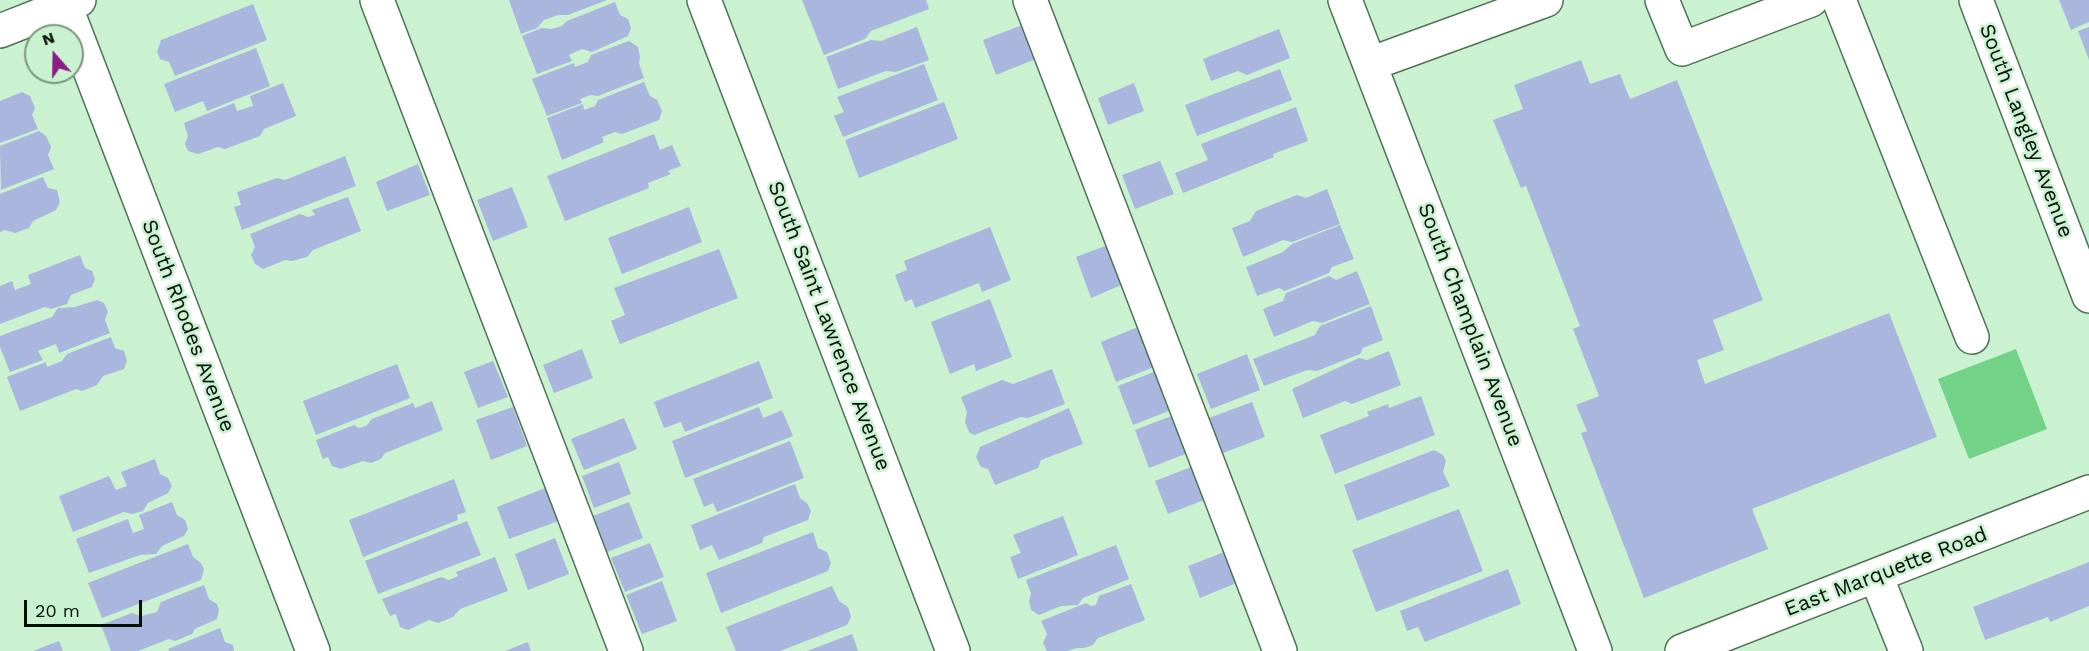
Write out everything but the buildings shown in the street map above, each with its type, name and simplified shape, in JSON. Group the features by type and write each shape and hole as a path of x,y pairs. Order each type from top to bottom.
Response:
{"street":[{"path":"376,0 626,651"},
{"name":"South Saint Lawrence Avenue","path":"704,0 953,651"},
{"path":"1030,0 1280,651"},
{"name":"South Champlain Avenue","path":"1345,0 1595,651"},
{"path":"1370,64 1545,0"},
{"path":"1662,0 1682,49 1811,0"},
{"path":"1839,0 1972,338"},
{"name":"South Langley Avenue","path":"1976,0 2089,296"},
{"path":"0,31 69,2"},
{"name":"South Rhodes Avenue","path":"69,2 313,651"},
{"name":"East Marquette Road","path":"1682,651 2089,492"},
{"path":"1876,576 1906,651"}],"green space":[{"path":"2016,349 2047,429 1969,459 1938,379"}]}
